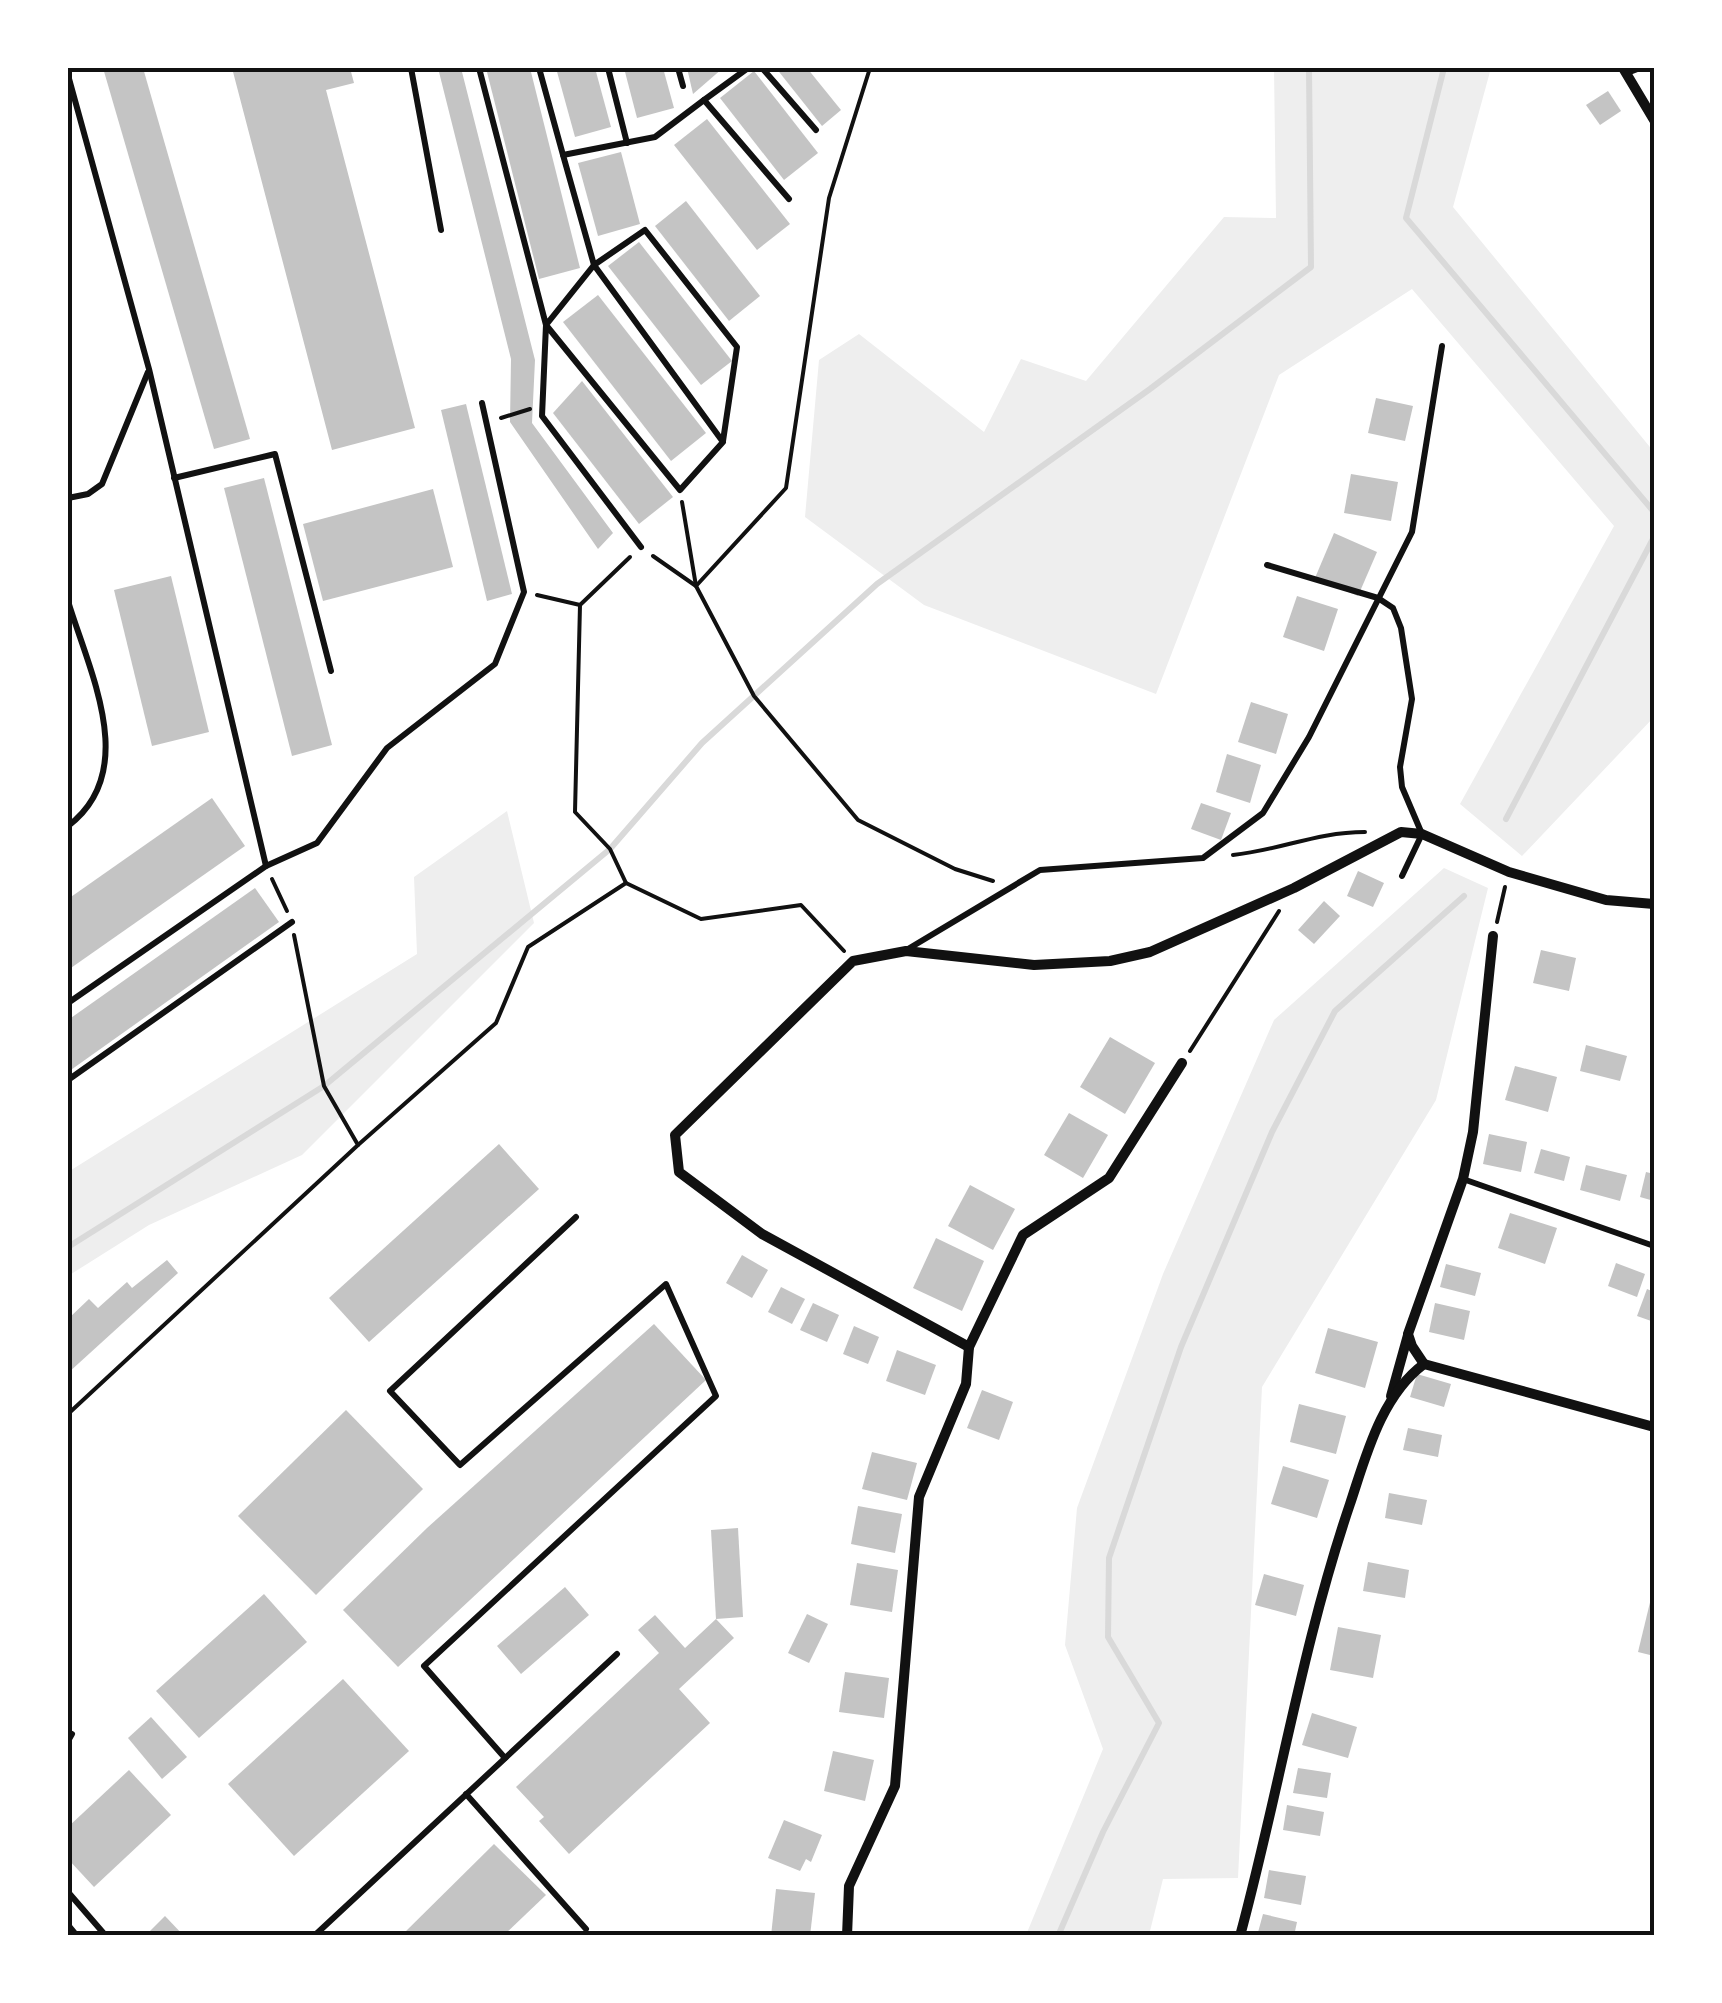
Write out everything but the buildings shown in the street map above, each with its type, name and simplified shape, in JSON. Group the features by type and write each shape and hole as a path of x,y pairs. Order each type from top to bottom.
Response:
{"street":[{"path":"1625,70 1654,120"},
{"path":"969,1347 762,1234 679,1172 675,1135 853,961 906,950 1034,965 1110,961 1150,952 1294,888 1401,832 1422,834 1509,872 1606,900 1654,904"},
{"path":"1240,1936 1328,1568 1368,1452 1388,1407 1408,1334 1464,1178 1473,1132 1493,936"},
{"path":"847,1936 849,1886 895,1786 919,1497 966,1384 969,1347 1023,1235 1109,1178 1182,1064"},
{"path":"1408,1334 1424,1364 1654,1427"},
{"path":"1388,1407 1412,1373 1424,1364"}],"lane":[{"path":"411,68 441,230"},
{"path":"479,68 546,325 542,416 641,547"},
{"path":"539,68 594,265 723,442"},
{"path":"608,68 628,142"},
{"path":"678,68 683,86"},
{"path":"563,154 655,137 748,68"},
{"path":"762,68 816,130"},
{"path":"1625,70 1640,68"},
{"path":"68,75 149,370 266,866"},
{"path":"704,100 789,199"},
{"path":"645,230 738,347 723,442 680,490 546,325 594,265 645,230"},
{"path":"906,950 1040,870 1203,858 1263,813 1309,737 1412,532 1442,346"},
{"path":"68,498 88,494 102,484 149,370"},
{"path":"68,1004 266,866 318,843 387,748 494,664 524,592 482,404"},
{"path":"174,478 274,454 331,671"},
{"path":"1268,565 1378,598 1393,608 1401,628 1412,698 1400,767 1402,787 1422,834 1402,876"},
{"path":"68,602 105,722 106,764 98,791 80,818 68,826"},
{"path":"68,1080 292,922"},
{"path":"1464,1178 1654,1246"},
{"path":"504,1758 424,1666 716,1396 666,1284 460,1465 390,1391 576,1217"},
{"path":"314,1936 616,1654"},
{"path":"466,1794 586,1929"},
{"path":"68,1892 106,1936"},
{"path":"68,1925 76,1936"}],"path":[{"path":"696,586 786,488 829,198 870,68"},
{"path":"486,422 542,406"},
{"path":"680,490 696,586 754,696 858,820 955,869 1012,887"},
{"path":"696,586 641,547 580,605 575,812 610,849 626,883 701,919 801,905 853,961"},
{"path":"524,592 580,605"},
{"path":"1203,858 1264,851 1330,832 1365,832"},
{"path":"266,866 292,922 324,1086 358,1145"},
{"path":"1493,936 1509,872"},
{"path":"68,1414 358,1145 496,1023 528,948 626,883"},
{"path":"1182,1064 1294,888"}],"shaded area":[{"path":"1274,68 1491,68 1453,207 1654,452 1654,717 1522,856 1460,804 1614,526 1412,289 1279,375 1156,694 924,605 805,517 819,360 859,334 984,432 1021,359 1086,381 1224,217 1276,218"},
{"path":"507,811 534,923 302,1155 149,1225 68,1276 68,1172 417,954 414,877"},
{"path":"1444,868 1488,888 1436,1100 1262,1387 1238,1878 1163,1879 1149,1935 1026,1935 1103,1749 1065,1645 1077,1508 1163,1274 1274,1020"}],"waterway":[{"path":"68,1247 324,1086 610,849 702,743 877,584 1150,389 1311,267 1309,68"},
{"path":"1444,68 1406,218 1654,512"},
{"path":"1506,819 1654,537"},
{"path":"1058,1936 1103,1832 1159,1723 1108,1637 1109,1558 1181,1347 1272,1132 1335,1011 1464,896"}]}
